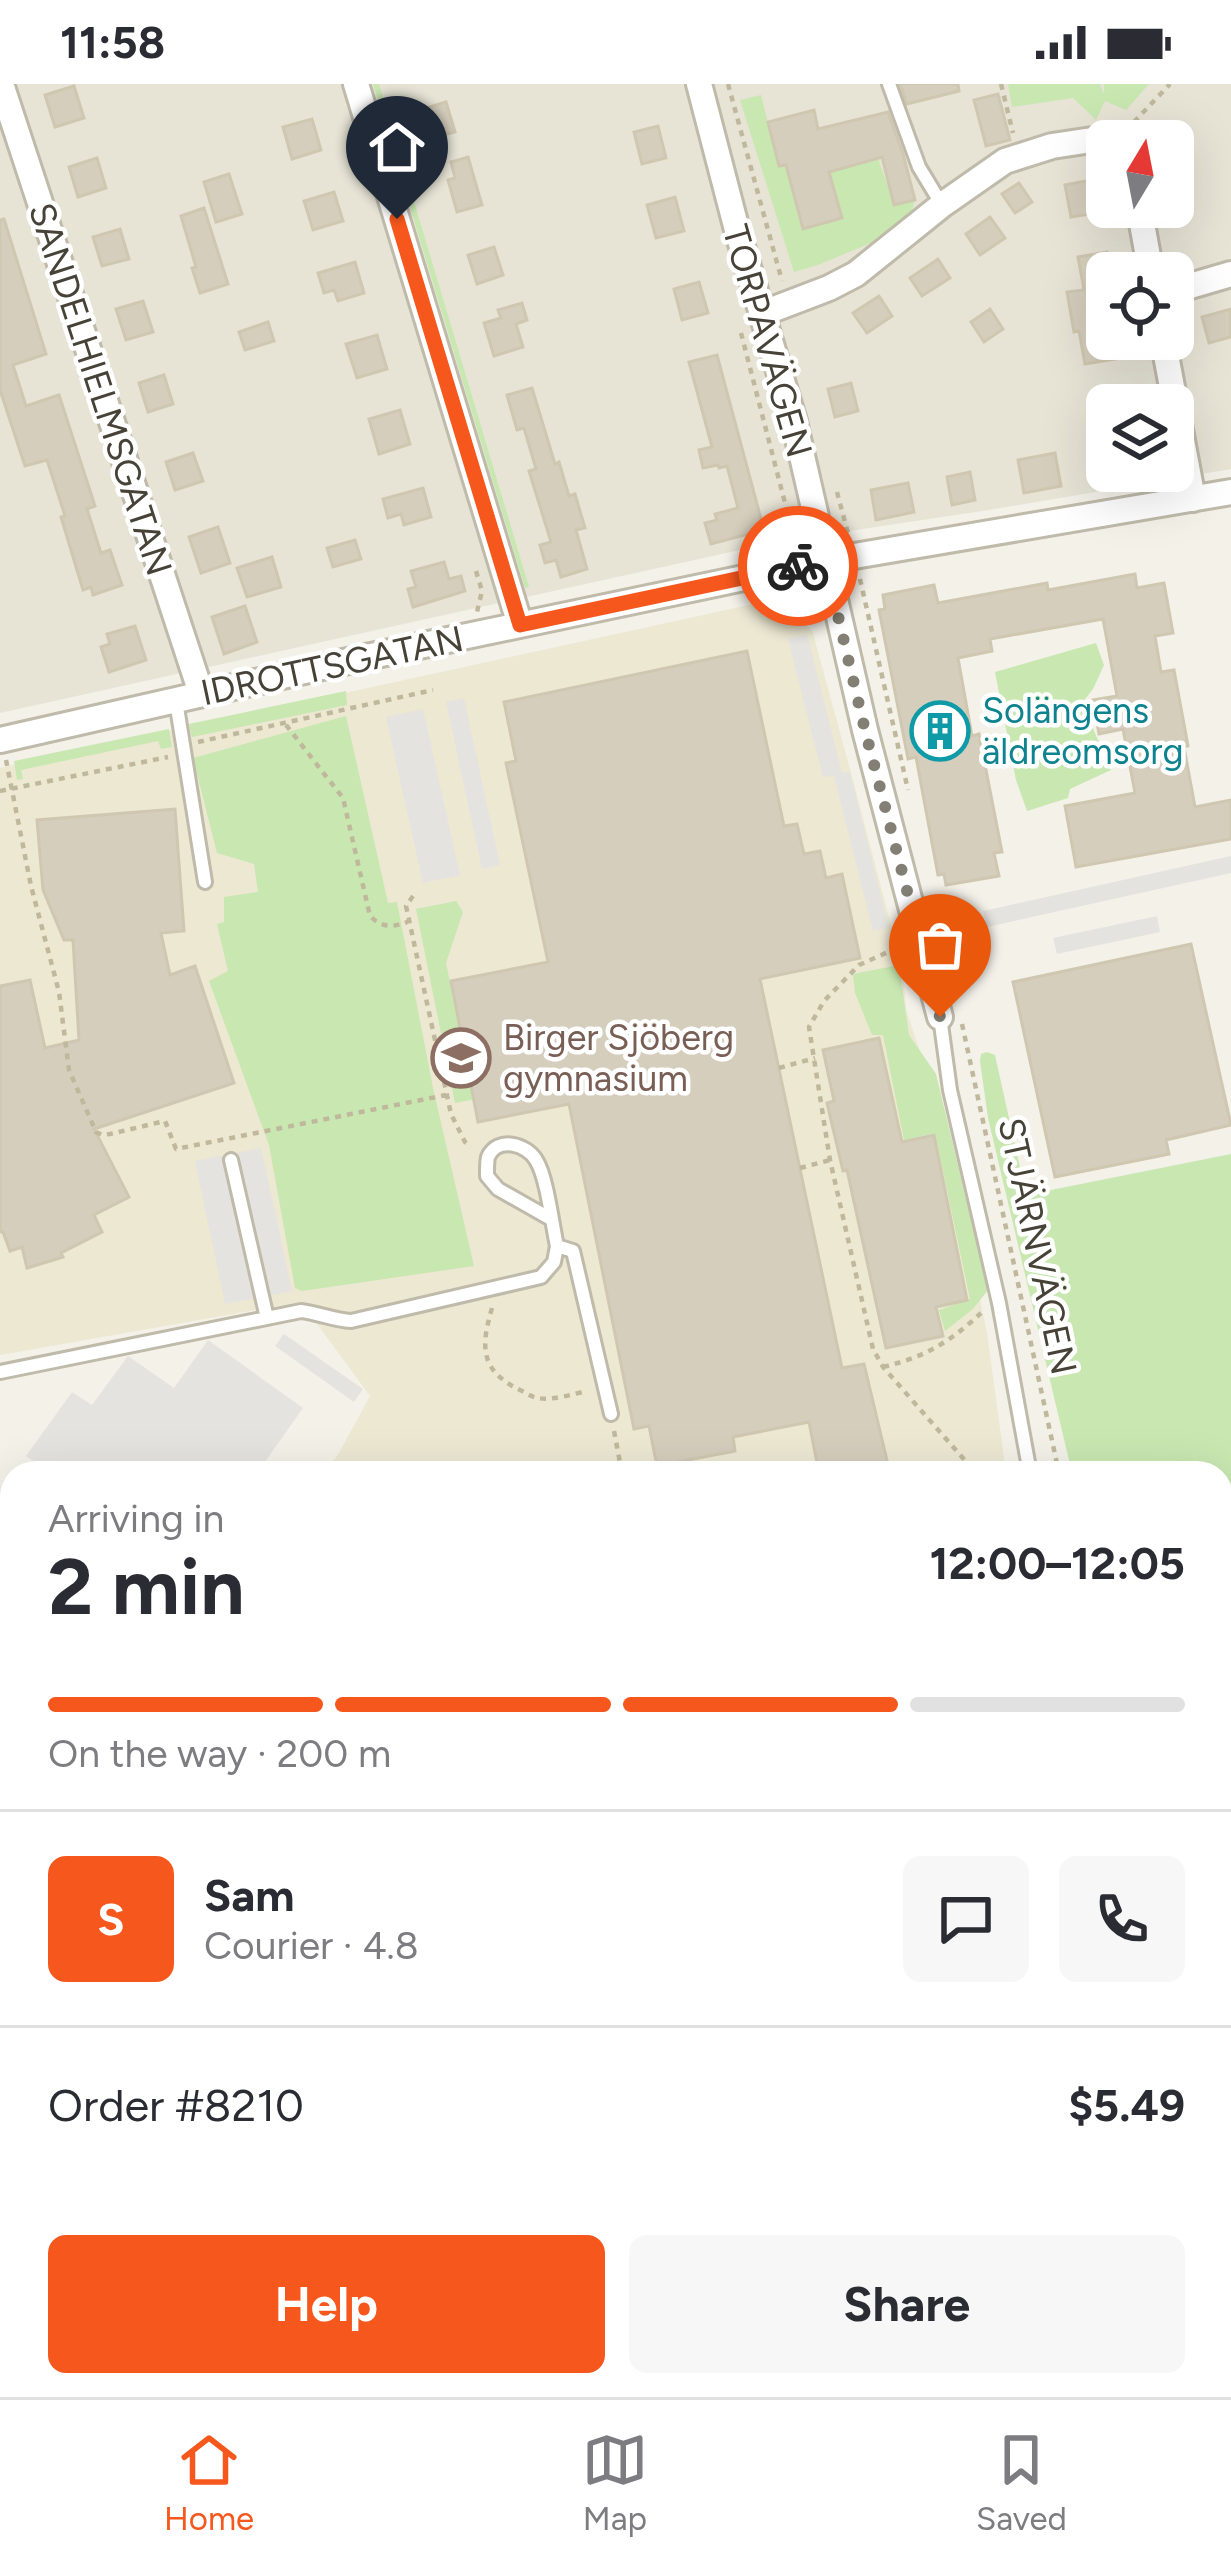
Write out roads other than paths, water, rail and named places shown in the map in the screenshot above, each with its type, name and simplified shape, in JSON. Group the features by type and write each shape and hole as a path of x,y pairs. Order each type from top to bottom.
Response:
{"street":[{"name":"SANDELHIELMSGATAN","path":"1,84 188,696"},
{"path":"356,84 520,625"},
{"name":"TORPAVÄGEN","path":"699,84 760,314 794,421 865,730 924,946 950,1014"},
{"path":"760,314 856,274 1005,161 1086,141"},
{"path":"1194,285 1231,274"},
{"path":"1167,360 1193,499"},
{"name":"IDROTTSGATAN","path":"3,748 188,696 825,561 1231,492"}],"lane":[{"path":"889,84 919,167 942,205"},
{"path":"188,696 184,746 205,882"},
{"path":"950,1014 950,1090 999,1303 1028,1461"},
{"path":"0,1372 301,1311 351,1321 542,1277 554,1262 556,1246 550,1219 536,1160 512,1144 495,1148 487,1159 487,1176 498,1189 550,1219"},
{"path":"231,1160 267,1318"},
{"path":"556,1246 573,1251 611,1414"}],"place":[{"name":"Solängens äldreomsorg","path":"940,731"},
{"name":"Birger Sjöberg gymnasium","path":"461,1058"}]}
